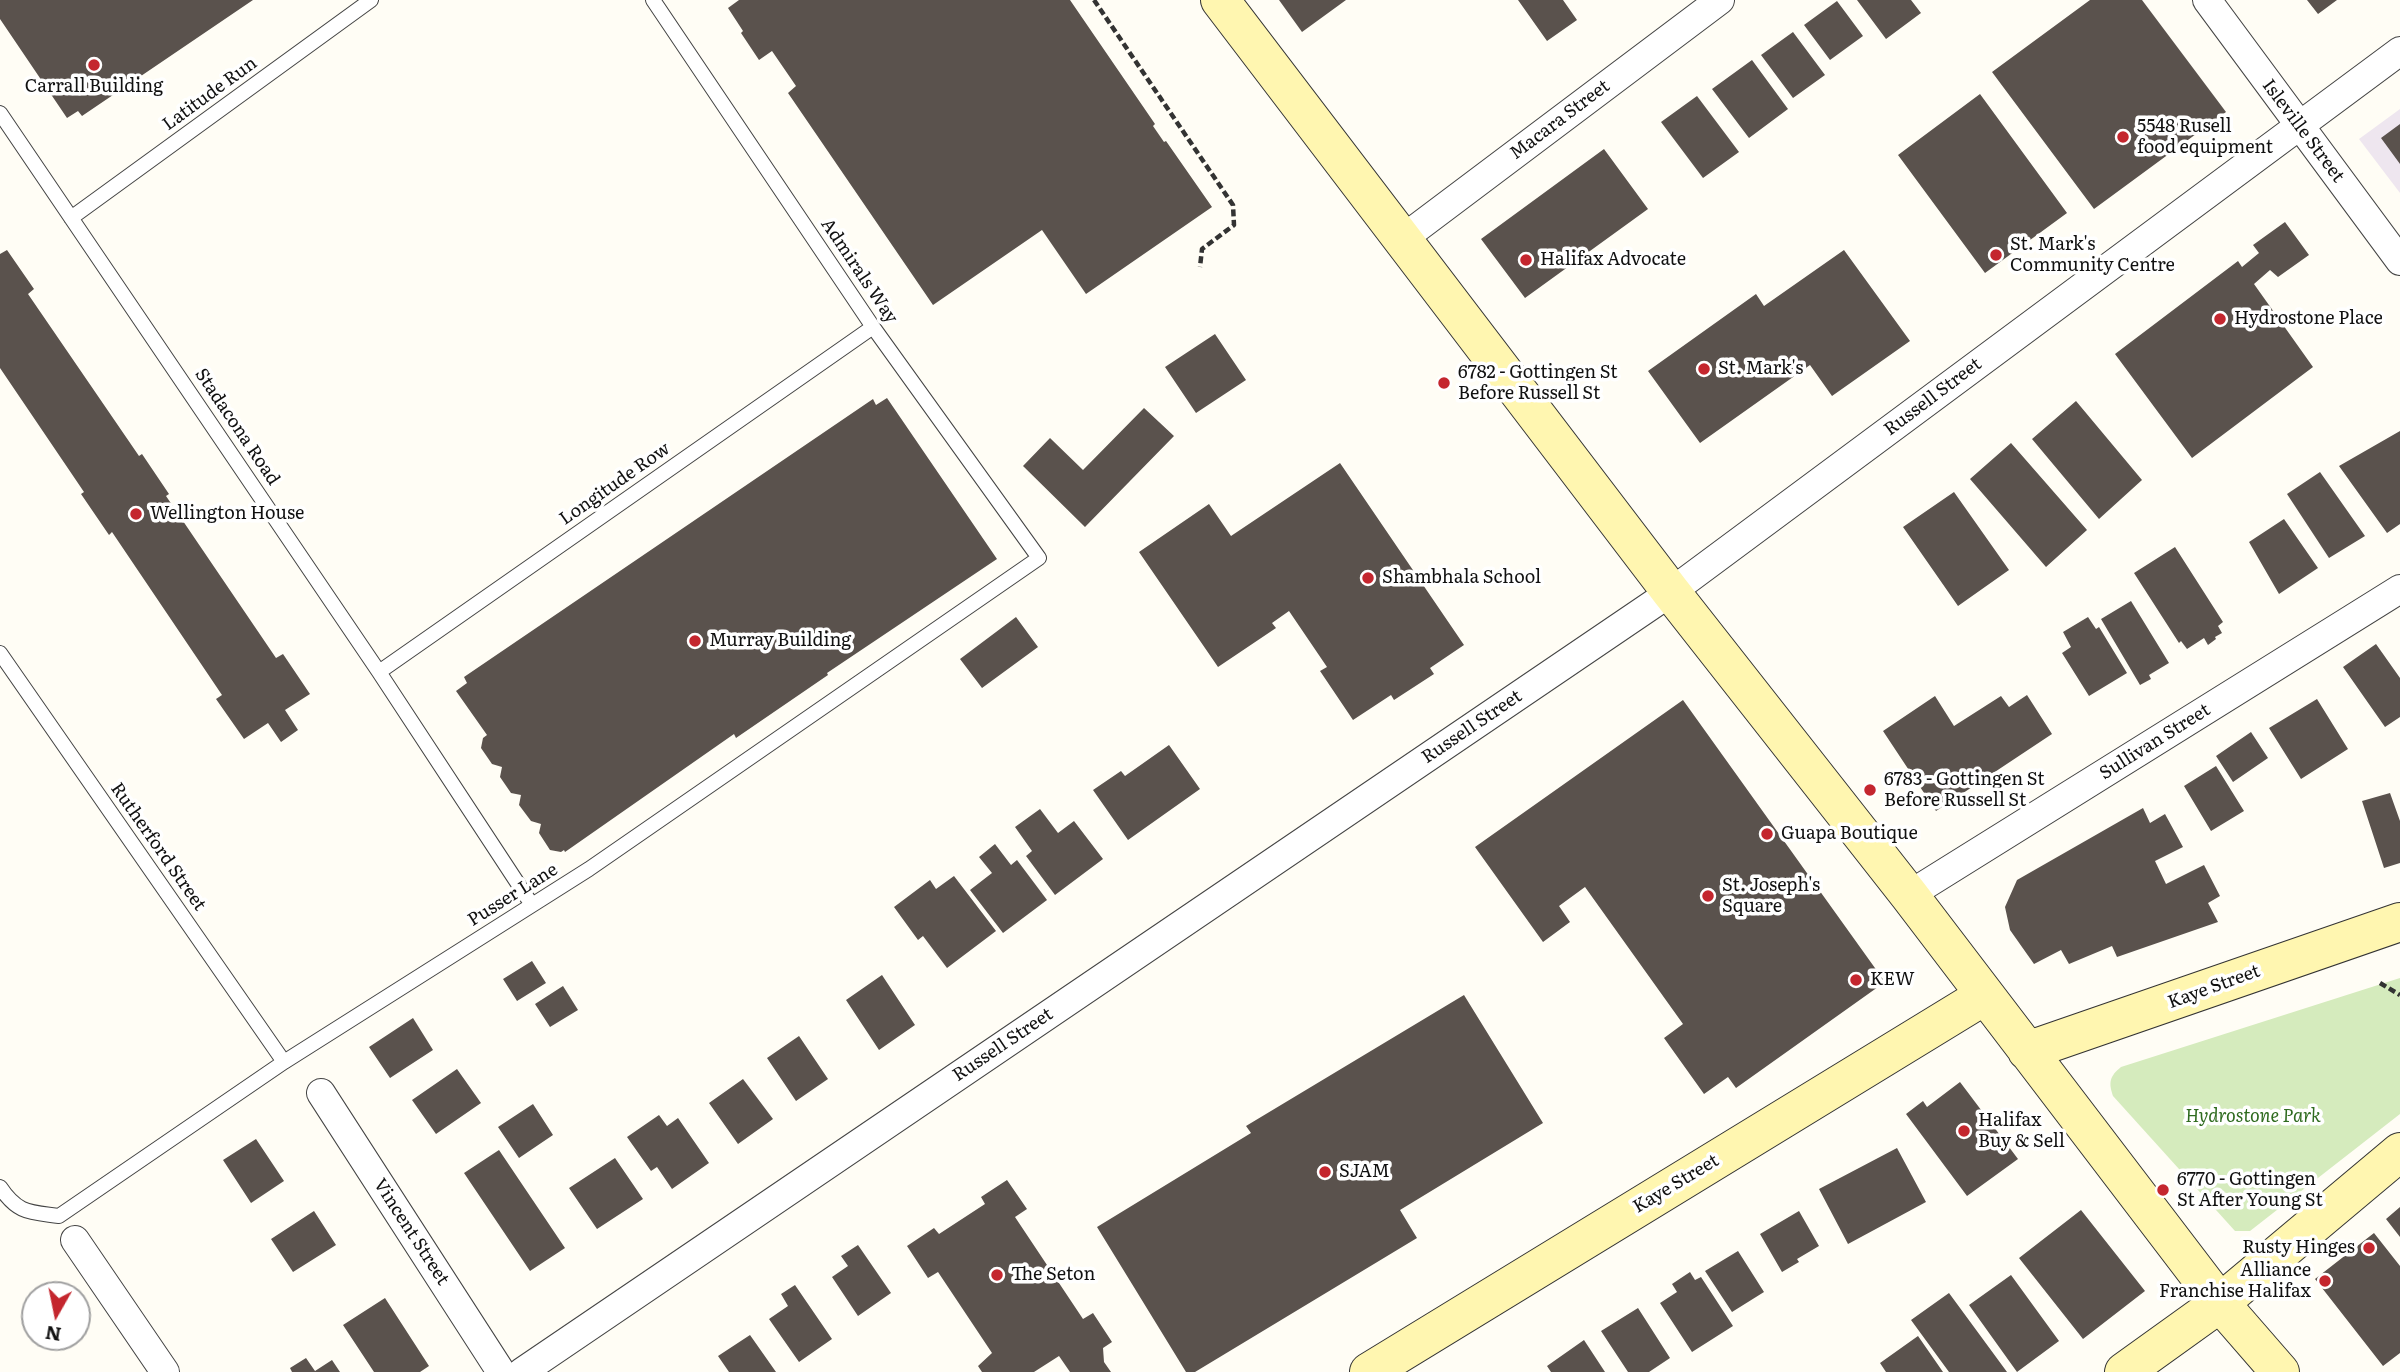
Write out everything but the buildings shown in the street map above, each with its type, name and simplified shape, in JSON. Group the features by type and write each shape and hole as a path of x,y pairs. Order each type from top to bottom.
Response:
{"main road":[{"path":"1220,0 1671,592 1909,895 2221,1303 2280,1372"},
{"name":"Kaye Street","path":"2028,1051 2400,922"},
{"name":"Kaye Street","path":"1368,1372 1984,996"},
{"path":"2124,1372 2221,1303 2400,1152"}],"street":[{"name":"Macara Street","path":"1401,240 1720,0"},
{"name":"Isleville Street","path":"2207,0 2400,261"},
{"name":"Russell Street","path":"522,1372 1671,592 2400,51"},
{"name":"Sullivan Street","path":"1909,895 2400,589"},
{"name":"Vincent Street","path":"321,1093 501,1372"},
{"path":"75,1240 165,1372"}],"lane":[{"name":"Latitude Run","path":"71,218 371,0"},
{"name":"Admirals Way","path":"653,0 873,327 1039,558"},
{"name":"Stadacona Road","path":"0,113 379,672 532,905"},
{"name":"Longitude Row","path":"379,672 873,327"},
{"name":"Pusser Lane","path":"59,1216 284,1062 589,869 1039,558"},
{"name":"Rutherford Street","path":"0,653 284,1062"},
{"path":"2,1196 25,1212 59,1216 75,1240"}],"path":[{"path":"1094,0 1233,205 1234,225 1202,249 1200,267"},
{"path":"2380,984 2400,995"}],"shaded area":[{"path":"2400,109 2400,193 2359,139"}],"green space":[{"name":"Hydrostone Park","path":"2400,978 2400,1114 2250,1231 2235,1231 2113,1096 2111,1080 2121,1067"}],"place":[{"name":"Carrall Building","path":"94,65"},
{"name":"5548 Rusell food equipment","path":"2123,137"},
{"name":"St. Mark's Community Centre","path":"1996,255"},
{"name":"Halifax Advocate","path":"1526,260"},
{"name":"Hydrostone Place","path":"2220,319"},
{"name":"St. Mark's","path":"1704,369"},
{"name":"6782 - Gottingen St Before Russell St","path":"1444,383"},
{"name":"Wellington House","path":"136,514"},
{"name":"Shambhala School","path":"1368,578"},
{"name":"Murray Building","path":"695,641"},
{"name":"6783 - Gottingen St Before Russell St","path":"1870,790"},
{"name":"Guapa Boutique","path":"1767,834"},
{"name":"St. Joseph's Square","path":"1708,896"},
{"name":"KEW","path":"1856,980"},
{"name":"Halifax Buy & Sell","path":"1964,1131"},
{"name":"SJAM","path":"1325,1172"},
{"name":"6770 - Gottingen St After Young St","path":"2163,1190"},
{"name":"Rusty Hinges","path":"2369,1248"},
{"name":"The Seton","path":"997,1275"},
{"name":"Alliance Franchise Halifax","path":"2325,1281"}]}
